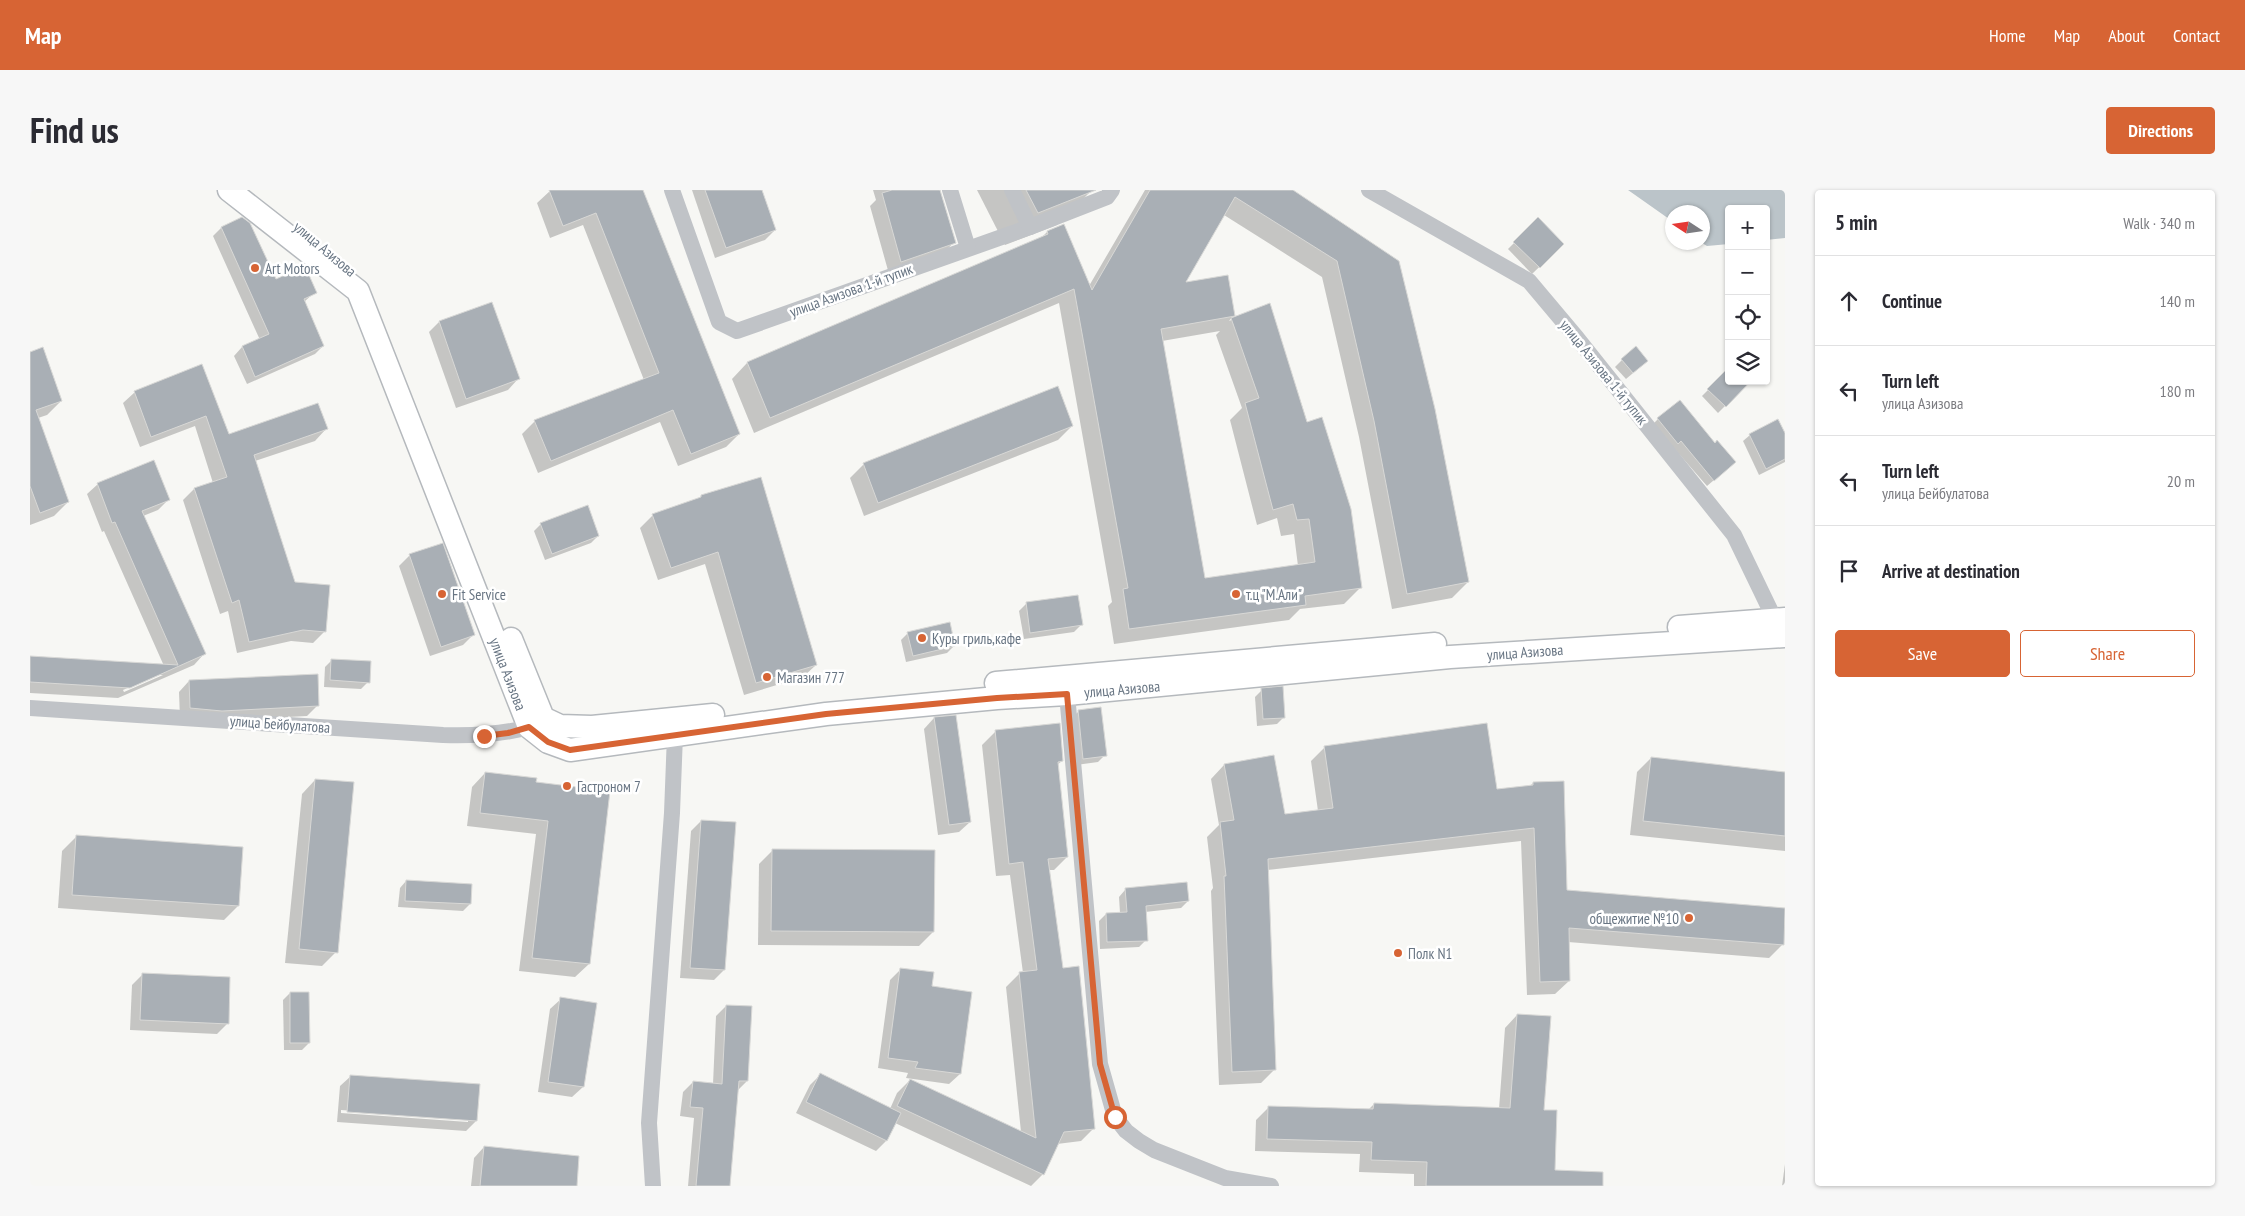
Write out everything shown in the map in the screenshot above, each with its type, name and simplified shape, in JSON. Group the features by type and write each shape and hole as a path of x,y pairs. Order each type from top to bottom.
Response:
{"main road":[{"name":"улица Азизова","path":"229,190 358,291 529,727 548,742 570,750 826,714 997,698 1067,694 1782,625"},
{"name":"улица Азизова","path":"254,190 370,286 543,718 560,726 592,728 814,701 1391,647 1782,625"}],"street":[{"name":"улица Азизова 1-й тупик","path":"672,190 719,322 737,331 1030,227 1107,197 1112,190"},
{"path":"950,190 968,248"},
{"path":"1012,190 1030,227"},
{"name":"улица Азизова 1-й тупик","path":"1369,190 1529,281 1578,338 1734,534 1782,625"},
{"path":"1067,694 1100,1064 1115,1117 1126,1131 1154,1150 1225,1178 1271,1186"},
{"name":"улица Бейбулатова","path":"30,708 443,735 484,736 508,733 529,727"},
{"path":"653,1186 649,1124 671,822 675,735"}],"shaded area":[{"path":"1628,190 1785,190 1785,238 1770,240 1770,205 1725,205 1725,244 1710,246 1710,205 1665,205 1665,216"}],"building":[{"path":"549,190 643,190 740,434 691,454 673,410 551,461 534,420 659,373 596,213 563,226"},
{"path":"705,190 762,190 776,230 726,248"},
{"path":"892,190 940,190 956,243 901,262 882,193"},
{"path":"1026,190 1096,190 1038,213"},
{"path":"1150,190 1293,190 1399,261 1435,409 1469,582 1407,594 1374,421 1337,261 1235,197 1186,282 1228,275 1235,316 1161,329 1205,578 1315,562 1309,519 1297,520 1293,504 1273,510 1245,403 1259,398 1231,318 1270,303 1307,422 1322,417 1351,509 1362,588 1305,596 1306,605 1129,629 1123,589 1128,588 1074,289 770,418 747,362 1048,234 1047,231 1064,224 1092,290"},
{"path":"242,217 250,223 276,279 305,266 317,293 304,299 324,346 255,377 242,346 269,334 221,227"},
{"path":"1538,217 1564,244 1540,268 1513,242"},
{"path":"492,302 520,379 466,399 439,321"},
{"path":"1636,346 1648,361 1633,373 1621,359"},
{"path":"43,347 62,401 36,410 69,502 40,513 30,486 30,352"},
{"path":"202,364 229,434 318,403 328,429 254,455 295,582 330,585 326,632 303,630 249,642 239,600 232,603 194,488 227,477 206,416 151,437 134,391"},
{"path":"1725,371 1725,385 1747,385 1726,407 1707,389"},
{"path":"1058,386 1073,426 878,503 863,463"},
{"path":"1680,400 1715,443 1717,440 1736,462 1714,481 1681,441 1678,444 1657,418"},
{"path":"1778,419 1785,433 1785,459 1766,469 1749,434"},
{"path":"154,460 170,500 142,511 206,654 130,688 30,682 30,656 178,665 115,522 112,523 97,483"},
{"path":"761,477 817,665 756,683 718,552 671,568 652,514 701,497 701,495"},
{"path":"588,505 599,536 552,554 540,523"},
{"name":"Fit Service","path":"443,543 475,635 441,647 409,554"},
{"path":"1078,595 1083,625 1030,633 1026,602"},
{"path":"950,622 955,646 913,656 907,632"},
{"path":"331,659 371,661 370,683 330,680"},
{"path":"318,674 319,706 222,711 190,708 189,680"},
{"path":"1283,686 1285,718 1263,719 1261,688"},
{"path":"1101,707 1107,756 1083,759 1078,710"},
{"path":"956,715 971,822 949,825 934,717"},
{"path":"1060,723 1063,761 1058,762 1068,857 1048,859 1063,968 1079,966 1095,1129 1064,1132 1044,1175 897,1106 910,1079 1036,1138 1019,972 1037,970 1023,862 1009,864 995,730"},
{"path":"1487,723 1497,789 1533,785 1533,782 1564,781 1567,890 1785,908 1784,945 1569,928 1570,981 1540,982 1534,828 1268,859 1276,1070 1232,1072 1224,876 1226,876 1220,822 1234,820 1224,764 1274,755 1285,814 1333,808 1324,746"},
{"path":"1651,757 1785,772 1785,836 1643,821"},
{"path":"485,772 537,778 536,782 610,791 590,964 532,958 548,821 480,813"},
{"path":"315,779 354,782 338,953 299,949"},
{"path":"701,820 736,822 725,970 690,968"},
{"path":"76,835 243,847 239,906 72,895"},
{"path":"772,849 935,850 934,932 771,931"},
{"path":"406,880 472,884 471,904 405,901"},
{"path":"1187,882 1189,901 1146,906 1148,941 1107,942 1106,913 1127,912 1125,888"},
{"path":"900,968 934,972 932,986 972,992 961,1074 915,1068 918,1062 888,1058"},
{"path":"142,973 230,977 229,1024 140,1020"},
{"path":"290,992 309,992 310,1043 290,1043"},
{"path":"560,997 597,1003 584,1087 548,1082"},
{"path":"726,1005 752,1006 748,1081 739,1081 730,1186 696,1186 703,1108 690,1107 693,1081 722,1084"},
{"path":"1517,1014 1551,1016 1544,1110 1557,1110 1555,1170 1603,1172 1603,1186 1426,1186 1427,1162 1371,1160 1372,1142 1267,1139 1268,1106 1373,1109 1374,1103 1510,1108"},
{"path":"820,1073 901,1113 887,1141 806,1102"},
{"path":"350,1075 480,1084 477,1121 347,1112"},
{"path":"484,1146 579,1156 577,1186 480,1186"}],"place":[{"name":"Art Motors","path":"255,268"},
{"name":"Fit Service","path":"442,594"},
{"name":"т.ц \"М.Али\"","path":"1236,594"},
{"name":"Куры гриль,кафе","path":"922,638"},
{"name":"Магазин 777","path":"767,677"},
{"name":"Гастроном 7","path":"567,786"},
{"name":"общежитие №10","path":"1689,918"},
{"name":"Полк N1","path":"1398,953"}],"route":[{"path":"484,736 508,733 529,727 548,742 570,750 729,726 826,714 997,698 1067,694 1100,1064 1115,1117"}]}
